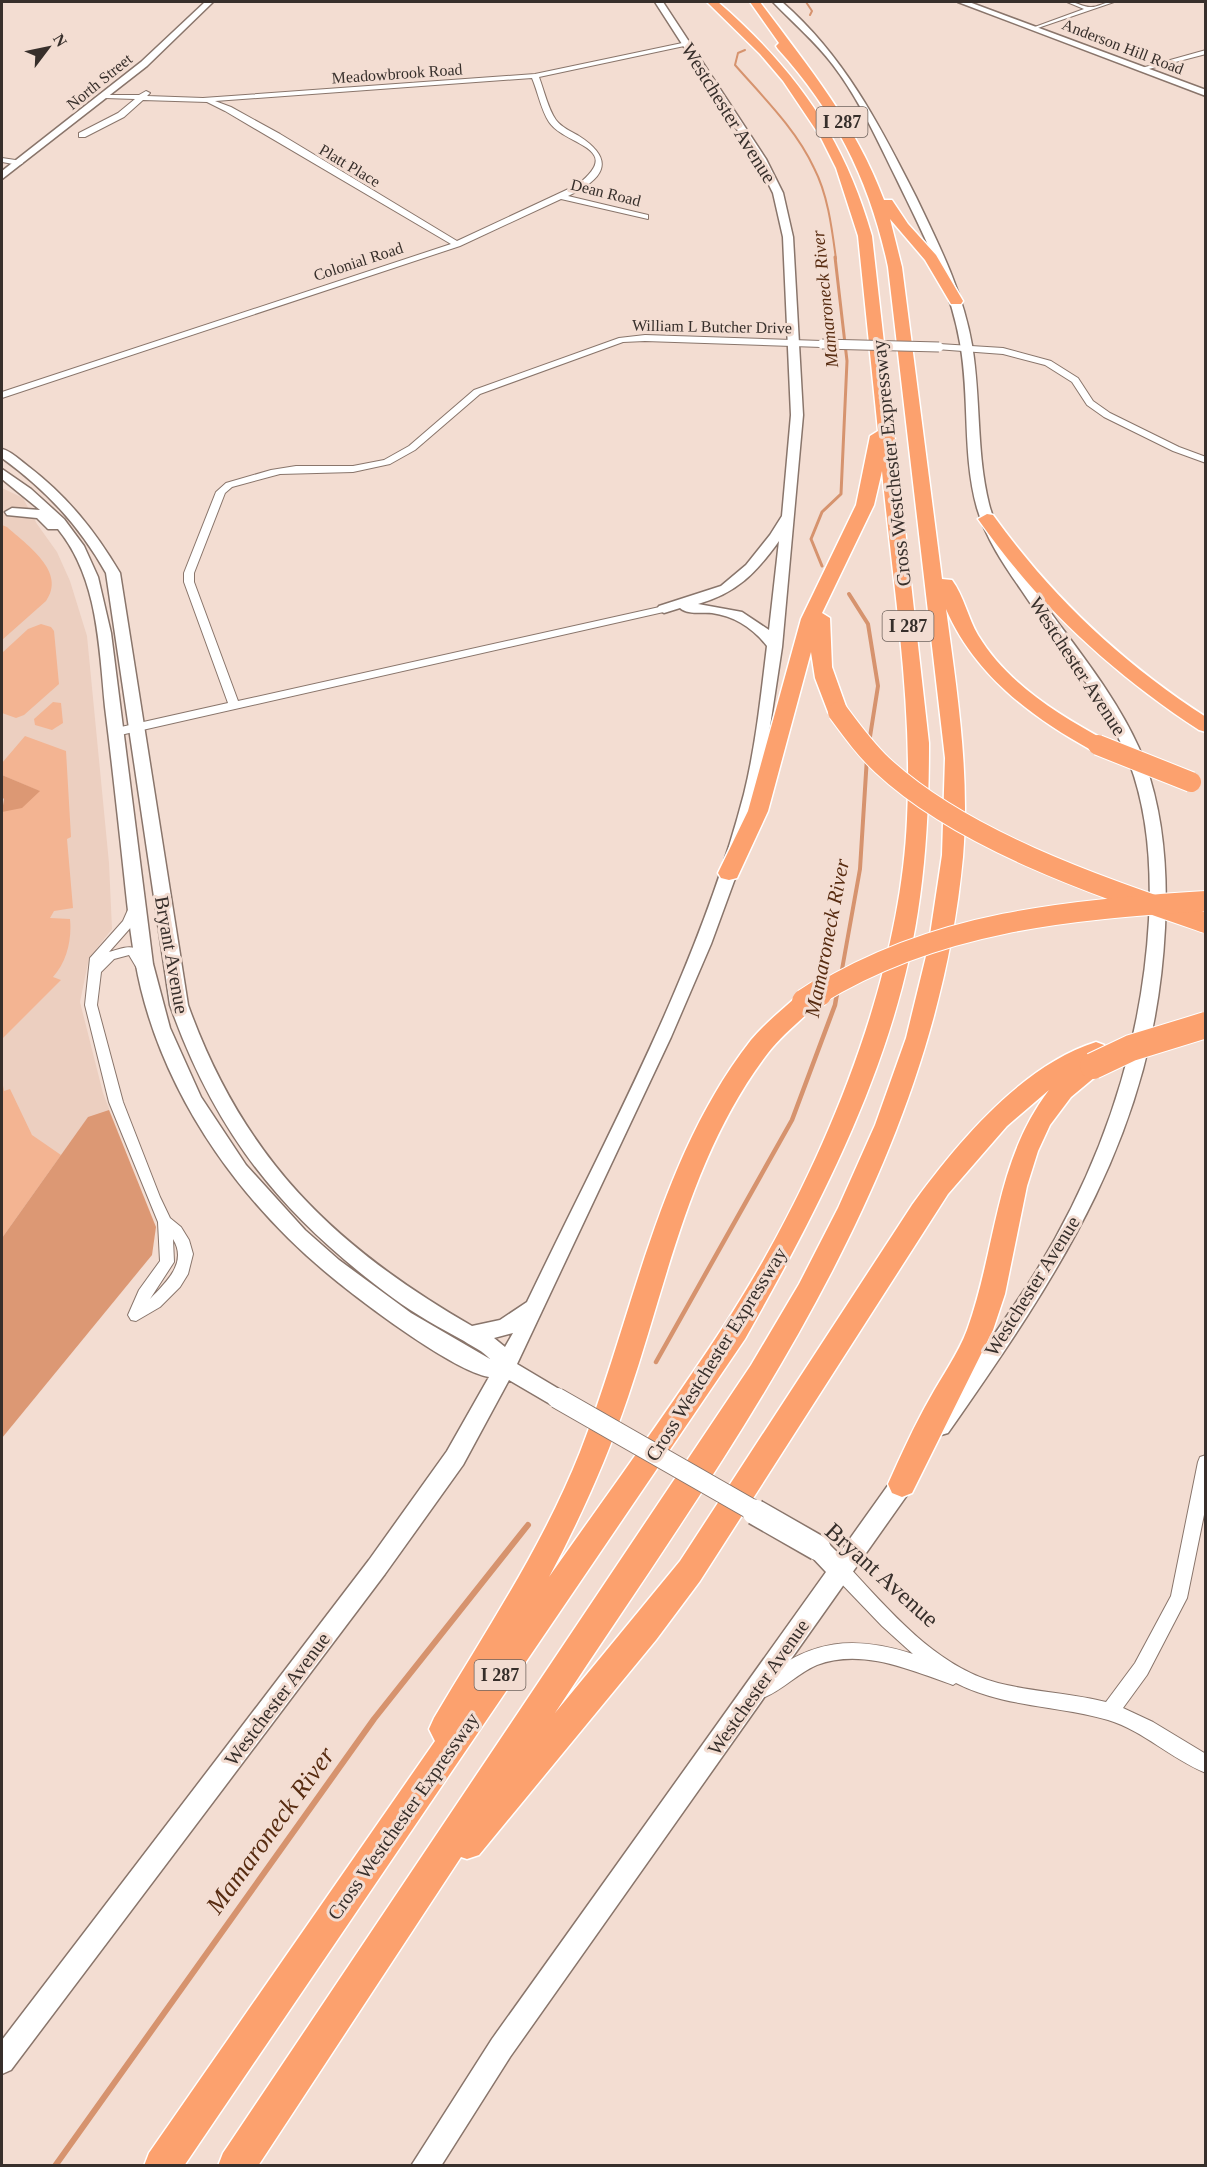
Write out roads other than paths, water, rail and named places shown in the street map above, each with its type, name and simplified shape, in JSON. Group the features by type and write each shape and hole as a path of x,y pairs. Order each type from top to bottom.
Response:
{"highway":[{"name":"Cross Westchester Expressway","path":"162,2166 735,1331 810,1196 867,1062 889,994 906,922 915,866 920,794 917,711 865,236 843,166 817,117 761,45 712,2"},
{"path":"755,2 804,70"},
{"name":"Cross Westchester Expressway","path":"236,2166 761,1375 824,1266 884,1137 913,1053 932,986 948,904 954,837 956,789 953,728 895,267 886,221 872,180 838,115 804,70 747,14"},
{"path":"872,180 903,227 931,258 956,301"},
{"path":"729,873 758,811 810,619 865,505 872,479 882,386"},
{"path":"987,519 1036,585 1079,631 1137,680 1206,726"},
{"path":"927,521 954,611 963,630 980,655 1003,680 1031,704 1098,746 1198,785"},
{"path":"844,551 828,593 819,632 822,673 838,712 856,738 880,765 912,791 948,814 997,840 1073,873 1206,923"},
{"path":"350,1893 525,1594 575,1495 620,1382 681,1192 716,1110 739,1071 757,1047 805,1002 871,961 945,936 1072,913 1206,901"},
{"path":"388,1937 645,1630 690,1571 921,1212 992,1123 1028,1091 1057,1071 1206,1023"},
{"path":"902,1484 929,1427 974,1345 985,1318 1021,1162 1032,1131 1055,1097 1094,1058"}],"main road":[{"name":"North Street","path":"2,176 144,64 209,2"},
{"name":"Westchester Avenue","path":"2,2061 418,1513 454,1458 505,1368 671,1018 710,926 729,873 757,769 775,648 797,435 788,237 778,193 760,159 659,2"},
{"name":"Westchester Avenue","path":"425,2166 501,2048 841,1571 1031,1297 1057,1254 1090,1190 1108,1147 1136,1065 1156,960 1158,905 1156,844 1151,811 1137,763 1115,718 1007,559 987,519 979,484 966,348 956,301 934,244 873,120 842,67 820,40 777,2"},
{"name":"Anderson Hill Road","path":"962,2 1206,93"},
{"name":"Bryant Avenue","path":"2,453 47,486 72,510 95,540 112,573 179,1005 190,1042 216,1098 240,1137 268,1174 323,1231 384,1281 496,1351 505,1368"},
{"name":"Bryant Avenue","path":"2,473 40,502 71,537 89,570 97,601 116,732 146,972 162,1029 190,1092 231,1158 275,1212 323,1258 378,1302 483,1368 505,1368 818,1548 841,1571"},
{"path":"12,512 36,513 46,518 67,546 83,584 97,601"},
{"path":"664,609 717,593 732,585 775,537 789,512"},
{"path":"664,609 709,608 736,614 756,626 775,648"},
{"path":"470,1335 505,1327 534,1308"}],"street":[{"path":"1070,2 1090,9"},
{"path":"1034,29 1111,2"},
{"name":"Meadowbrook Road","path":"105,96 145,95 202,100 535,76 687,44"},
{"path":"1141,69 1206,52"},
{"name":"Colonial Road","path":"2,395 457,244 590,181 598,169 598,161 590,145 553,122 535,76"},
{"name":"North Street","path":"82,135 110,122 145,95"},
{"path":"228,109 251,97"},
{"name":"Platt Place","path":"202,100 228,109 457,244"},
{"path":"2,160 19,163"},
{"name":"Dean Road","path":"560,196 645,217"},
{"name":"William L Butcher Drive","path":"234,705 189,582 189,573 221,492 230,485 296,469 342,471 387,462 414,448 457,405 477,392 613,342 645,338 966,348"},
{"path":"747,342 779,350 794,361"},
{"path":"966,348 1016,353 1048,363 1074,380 1096,408 1158,441 1206,460"},
{"path":"1158,441 1206,452"},
{"path":"116,732 664,609"},
{"path":"136,904 128,924 101,950 95,970 91,1005 103,1059 116,1102 165,1222 184,1244 186,1254 181,1274 155,1303 136,1315 144,1294 167,1262 165,1222"},
{"path":"95,970 110,956 130,950 134,952 146,972"},
{"path":"1110,1712 1141,1669 1179,1598 1206,1462"},
{"name":"Bryant Avenue","path":"841,1571 892,1624 935,1658 982,1686 1110,1712 1134,1722 1206,1764"},
{"path":"747,1703 798,1663 816,1655 853,1648 896,1656 982,1686"}],"waterway":[{"name":"Mamaroneck River","path":"806,2 812,11 810,15"},
{"name":"Mamaroneck River","path":"745,50 738,53 735,65 768,101 798,140 819,178 829,212 836,259"},
{"name":"Mamaroneck River","path":"822,566 811,539 822,512 841,494 847,361 835,257"},
{"name":"Mamaroneck River","path":"849,594 868,624 878,686 869,743"},
{"name":"Mamaroneck River","path":"841,975 860,869 867,757"},
{"name":"Mamaroneck River","path":"656,1362 792,1120 835,1005 837,993"},
{"name":"Mamaroneck River","path":"55,2166 374,1719 528,1525"}]}
